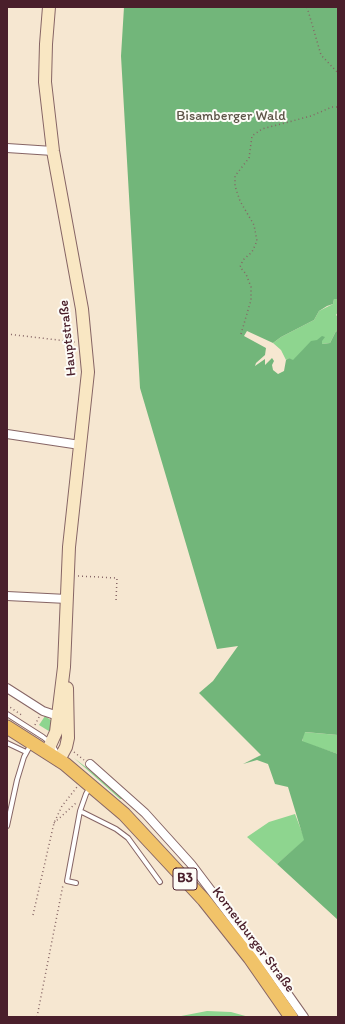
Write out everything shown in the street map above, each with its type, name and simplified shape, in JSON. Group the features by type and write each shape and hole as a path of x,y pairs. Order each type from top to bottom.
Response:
{"main road":[{"name":"Hauptstraße","path":"49,7 45,82 53,151 86,342 87,385 75,482 68,576 64,667 56,732 49,748"},
{"name":"Hauptstraße","path":"59,760 66,747 68,738 68,690 64,667"},
{"name":"Korneuburger Straße","path":"7,727 29,747 49,748 59,760 89,789 124,814 204,900 250,958 291,1017"}],"street":[{"path":"7,148 53,151"},
{"path":"7,434 80,446"},
{"path":"7,596 67,599"},
{"path":"7,688 43,711 58,716"},
{"path":"90,764 137,805 191,864 268,966 304,1017"},
{"path":"124,814 137,805"}],"lane":[{"path":"7,714 32,729 49,748"},
{"path":"7,743 29,747 17,780 7,826"},
{"path":"76,883 67,881 80,812 89,789"},
{"path":"80,812 116,829 128,838 160,882"}],"path":[{"path":"307,7 321,55 338,73"},
{"path":"241,334 251,300 251,287 246,274 240,267 243,260 252,252 257,241 254,225 240,201 234,186 235,176 249,158 252,136 262,129 311,116 332,107 338,107"},
{"path":"7,334 86,342"},
{"path":"68,576 116,578 116,602"},
{"path":"7,705 28,720"},
{"path":"73,752 90,764"},
{"path":"33,915 54,823 62,806 78,786"},
{"path":"54,823 89,789"},
{"path":"37,1017 64,878"}],"green space":[{"name":"Bisamberger Wald","path":"124,7 338,7 338,299 334,299 333,304 319,311 314,320 281,337 273,343 247,331 244,336 266,348 265,355 256,363 255,366 265,359 265,365 272,358 274,361 272,365 273,370 278,374 284,371 286,360 289,358 293,360 311,341 317,340 322,336 325,337 322,344 330,343 336,331 338,332 338,735 305,732 302,741 338,754 338,920 277,864 304,840 288,787 275,784 268,764 257,760 243,764 261,755 199,693 213,681 238,646 217,649 140,388 121,56"},
{"path":"334,299 338,299 338,312 336,315 338,317 338,332 336,331 330,343 322,344 322,341 312,341 293,361 289,358 286,360 281,350 273,343 281,337 314,320 319,311 333,304"},
{"path":"45,716 52,721 52,733 39,725"},
{"path":"304,732 338,735 338,754 302,742"},
{"path":"74,758 104,781 123,799 120,799"},
{"path":"295,814 305,840 277,864 247,837 269,822"},
{"path":"207,1011 231,1012 249,1017 176,1017"}]}
